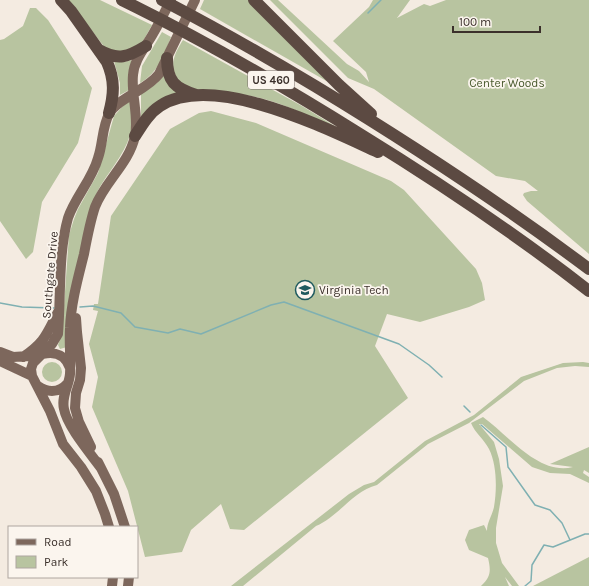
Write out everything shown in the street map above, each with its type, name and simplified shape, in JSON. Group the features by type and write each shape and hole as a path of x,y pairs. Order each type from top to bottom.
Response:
{"highway":[{"path":"62,0 107,62 112,76 114,92 110,113"},
{"name":"US 460","path":"122,0 243,64 416,168 525,244 589,291"},
{"name":"US 460","path":"162,0 257,52 384,128 460,177 589,269"},
{"path":"254,0 384,128"},
{"path":"98,49 112,56 122,57 135,53 146,46"},
{"path":"167,58 169,74 174,84 183,91 197,95 232,98 266,106 304,120 416,168"},
{"path":"135,136 149,116 161,105 177,98 197,95"}],"main road":[{"name":"Southgate Drive","path":"101,468 81,441 65,413 63,403 70,374 70,321 72,306 95,207 104,190 121,167 135,136 136,123 133,76 135,66 139,56 154,33 170,0"},
{"path":"110,113 134,93 154,80 167,58 195,0"},
{"name":"Southgate Drive","path":"32,376 31,369 34,363 52,344 58,334 65,236 69,218 73,207 87,184 96,165 104,130 110,113"},
{"name":"Southgate Drive","path":"79,274 77,332 81,368 80,380 76,393 76,408 79,422 114,494 125,526"},
{"path":"23,357 36,349 45,338 60,309"},
{"path":"0,352 13,357 54,353 60,355 68,363 70,368"},
{"path":"0,361 32,376 34,382 43,390 55,391 64,387 68,383"},
{"path":"38,386 63,444 96,491 109,526"}],"green space":[{"path":"68,0 100,0 152,25 142,43 126,52 106,49"},
{"path":"204,0 249,0 337,87 200,9"},
{"name":"Center Woods","path":"270,0 278,0 347,64 359,71 369,82 366,72 333,41 369,7 373,0 410,0 397,18 424,4 430,6 446,0 589,0 589,254 527,201 523,195 524,193 531,191 538,191 525,181 496,176 374,89 348,78"},
{"path":"30,8 36,8 48,20 92,88 78,143 42,202 33,252 26,259 0,221 0,40 4,39 23,26"},
{"path":"162,32 171,37 166,50 156,69 140,83 142,66"},
{"path":"183,40 302,106 351,136 300,112 260,98 246,95 201,92 185,86 177,79 173,65 176,52"},
{"path":"133,60 131,89 120,95 120,83 114,61 123,62"},
{"path":"164,75 177,93 141,119 141,94 157,83"},
{"path":"131,100 132,122 130,135 120,157 97,192 67,347 60,349 58,345 62,334 69,235 78,209 98,173 114,116"},
{"path":"211,111 256,123 391,181 404,190 476,269 482,283 485,300 469,307 420,322 387,314 375,346 408,398 244,530 230,529 221,504 191,530 182,552 145,557 128,491 92,407 98,377 89,344 98,311 93,310 94,304 98,304 111,216 170,129 199,113"},
{"path":"52,362 59,365 62,372 59,379 52,382 45,379 42,372 45,365"},
{"path":"563,363 589,363 589,367 575,366 557,368 524,381 469,423 428,444 377,485 368,488 353,498 331,517 316,526 243,586 231,586 349,494 364,485 374,482 425,441 474,415 521,377"},
{"path":"483,417 513,443 536,460 548,466 560,468 573,467 550,464 589,447 589,473 584,470 583,473 589,477 589,483 570,474 550,473 532,467 482,424 479,424 494,442 499,459 503,486 496,528 496,543 502,563 519,586 512,586 505,577 509,586 481,586 487,580 489,574 490,567 488,558 469,550 465,540 469,530 484,525 487,531 494,507 496,485 494,462 487,445 471,423"},
{"path":"589,557 589,586 533,586"}],"waterway":[{"path":"368,13 381,0"},
{"path":"80,307 93,306 121,313 135,327 168,333 180,329 201,334 271,305 284,302 399,344 429,365 442,377"},
{"path":"0,303 22,307 54,308"},
{"path":"464,406 470,412"},
{"path":"481,425 506,447 508,467 535,505 550,510 562,523 570,540"},
{"path":"525,586 531,581 532,565 544,545 553,547 585,534 589,534"}],"place":[{"name":"Virginia Tech","path":"305,290"}]}
